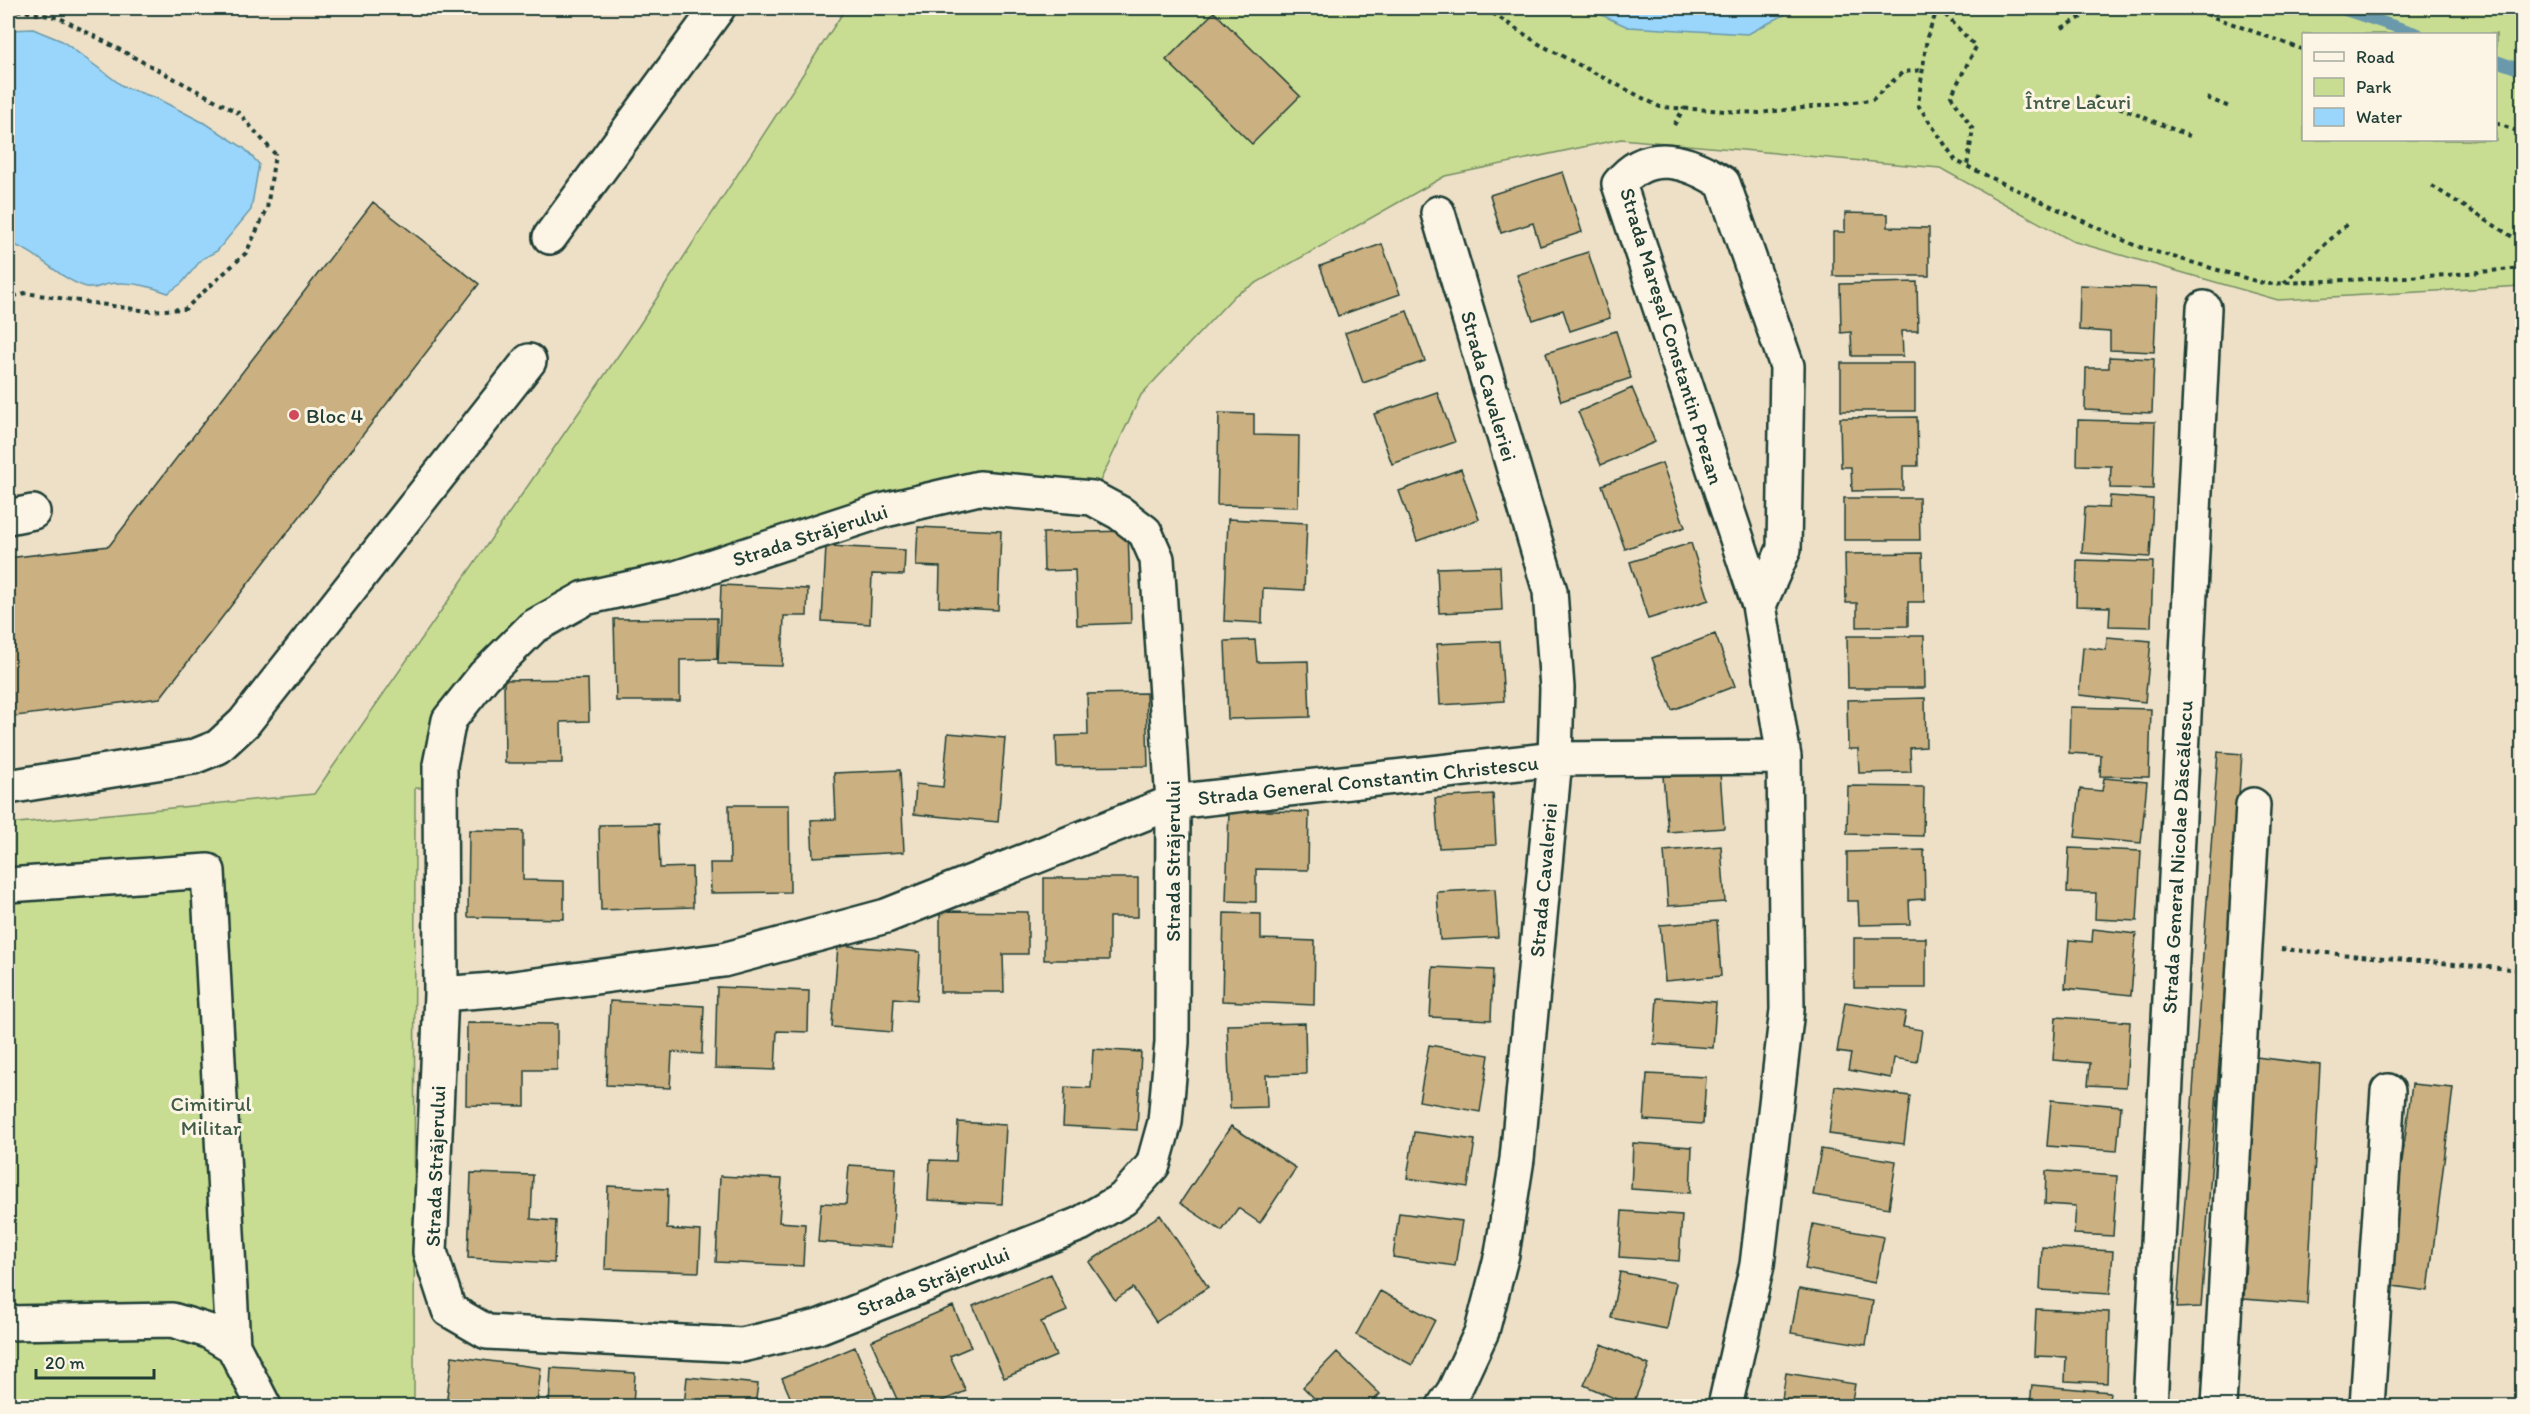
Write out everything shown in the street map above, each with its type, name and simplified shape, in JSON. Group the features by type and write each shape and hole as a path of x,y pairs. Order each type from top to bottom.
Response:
{"street":[{"path":"550,237 718,8"},
{"name":"Strada Mareșal Constantin Prezan","path":"1725,1407 1757,1265 1787,1010 1784,757 1759,605 1619,184 1629,171 1652,162 1676,161 1702,169 1723,183 1787,366 1784,549 1759,605"},
{"name":"Strada Cavaleriei","path":"1438,213 1550,591 1557,688 1555,759 1517,1159 1502,1254 1482,1331 1444,1407"},
{"name":"Strada General Nicolae Dăscălescu","path":"2150,1407 2204,308"},
{"path":"8,787 193,757 218,747 244,723 529,361"},
{"name":"Strada Străjerului","path":"979,488 1092,498 1120,513 1145,532 1157,558 1173,802 1172,1042 1165,1122 1153,1165 1123,1199 1080,1224 818,1327 742,1345 487,1332 449,1310 430,1252 441,994 440,765 448,720 484,676 532,627 585,598 676,578 881,511 979,488"},
{"name":"Strada General Constantin Christescu","path":"441,994 506,989 723,960 886,916 1173,802 1555,759 1784,757"},
{"path":"2219,1407 2253,805"},
{"path":"8,885 207,871 233,1346 264,1407"},
{"path":"2367,1407 2388,1091"},
{"path":"8,1323 172,1320 207,1331 233,1346"}],"path":[{"path":"1485,8 1539,44 1660,106 1759,113 1872,100 1903,72 1923,70"},
{"path":"1967,166 1972,129 1951,96 1976,47 1939,8 1927,37 1918,105 1956,161 2136,246 2266,284 2447,275 2523,268"},
{"path":"2062,28 2098,8"},
{"path":"2189,8 2302,49"},
{"path":"8,11 17,10 60,18 228,107 239,113 275,154 267,209 246,253 185,309 147,311 25,293 8,298"},
{"path":"2094,97 2192,137"},
{"path":"2207,98 2232,108"},
{"path":"2497,123 2523,133"},
{"path":"2432,186 2523,243"},
{"path":"2284,283 2349,222"},
{"path":"2245,945 2523,970"}],"green space":[{"path":"846,8 2522,9 2522,286 2278,300 2072,241 1940,168 1621,139 1445,176 1235,295 1141,395 1092,498 979,488 585,598 449,719 440,788 415,788 414,1406 8,1406 8,824 314,794 638,327"}],"water":[{"path":"1586,8 1797,8 1748,34 1628,27"},
{"path":"33,29 62,41 124,87 156,98 208,125 244,148 259,164 251,210 217,251 202,259 182,283 168,293 146,286 123,283 90,288 68,279 30,252 8,243 8,30"}],"building":[{"path":"1214,12 1300,96 1252,144 1166,60"},
{"path":"1563,172 1582,232 1540,246 1533,223 1501,233 1490,195"},
{"name":"Bloc 4","path":"373,202 479,284 160,698 8,717 8,558 109,546"},
{"path":"1845,213 1888,214 1888,227 1929,228 1929,276 1833,276 1833,232 1845,232"},
{"path":"1382,244 1400,294 1338,316 1320,266"},
{"path":"1588,252 1610,318 1570,331 1563,310 1533,320 1517,275"},
{"path":"1917,282 1918,331 1902,331 1903,356 1852,356 1851,332 1841,333 1840,284"},
{"path":"2080,285 2157,288 2154,352 2110,350 2110,332 2079,330"},
{"path":"1407,311 1425,361 1363,383 1345,333"},
{"path":"1616,331 1631,378 1561,401 1546,353"},
{"path":"2109,357 2154,359 2152,413 2085,410 2086,368 2109,368"},
{"path":"1841,363 1915,363 1915,411 1841,411"},
{"path":"1632,388 1655,442 1601,465 1578,412"},
{"path":"1437,392 1455,442 1392,464 1374,414"},
{"path":"1219,413 1254,414 1254,435 1299,436 1298,507 1217,505"},
{"path":"1917,417 1918,466 1903,466 1903,490 1852,491 1851,467 1841,467 1840,418"},
{"path":"2078,420 2155,422 2153,489 2110,488 2111,466 2077,465"},
{"path":"1662,463 1685,527 1625,549 1602,485"},
{"path":"1461,469 1479,519 1417,541 1399,491"},
{"path":"2110,496 2153,499 2150,557 2082,553 2085,507 2109,508"},
{"path":"1844,498 1919,498 1920,540 1844,540"},
{"path":"1228,519 1307,523 1304,590 1263,588 1262,623 1224,621"},
{"path":"918,527 1001,531 998,610 939,607 940,567 916,566"},
{"path":"1128,531 1131,623 1077,625 1075,570 1044,571 1043,533"},
{"path":"1691,543 1709,600 1648,619 1630,562"},
{"path":"826,546 905,550 904,575 872,574 870,624 822,621"},
{"path":"1922,553 1924,602 1908,602 1908,626 1857,627 1857,603 1846,603 1845,554"},
{"path":"2077,560 2153,562 2151,627 2109,626 2110,607 2076,606"},
{"path":"1500,566 1502,610 1439,613 1437,568"},
{"path":"721,585 808,589 807,616 784,616 782,666 718,664"},
{"path":"717,618 717,659 680,660 680,701 616,701 614,619"},
{"path":"1715,634 1735,686 1672,710 1652,658"},
{"path":"1847,636 1924,636 1925,688 1848,688"},
{"path":"2107,637 2151,641 2145,702 2079,695 2083,647 2106,650"},
{"path":"1255,640 1257,662 1308,661 1310,717 1228,719 1225,641"},
{"path":"1500,641 1504,701 1440,705 1437,644"},
{"path":"588,679 589,721 561,722 562,763 505,763 504,680"},
{"path":"1146,693 1148,766 1057,767 1056,736 1088,735 1087,694"},
{"path":"1925,698 1926,747 1910,748 1911,772 1859,773 1858,749 1848,749 1847,700"},
{"path":"2070,707 2151,709 2149,777 2100,776 2101,755 2069,753"},
{"path":"948,733 1005,738 998,822 914,814 916,784 943,787"},
{"path":"2218,752 2242,754 2201,1307 2177,1308"},
{"path":"900,770 904,852 813,857 811,820 836,819 834,773"},
{"path":"1720,772 1724,828 1668,832 1663,776"},
{"path":"2104,778 2147,782 2141,843 2075,837 2080,789 2102,791"},
{"path":"1848,786 1924,787 1923,836 1847,834"},
{"path":"1493,794 1496,845 1439,848 1435,798"},
{"path":"729,805 789,805 790,892 711,893 710,863 730,863"},
{"path":"1229,810 1309,812 1308,870 1256,869 1256,902 1226,901"},
{"path":"658,824 660,868 692,867 693,907 601,910 599,825"},
{"path":"469,830 523,831 523,880 564,881 564,919 468,917"},
{"path":"1721,846 1725,902 1668,906 1664,851"},
{"path":"2069,848 2141,851 2137,921 2095,919 2096,893 2067,892"},
{"path":"1924,850 1925,899 1909,900 1910,924 1859,925 1858,901 1847,901 1847,852"},
{"path":"1044,878 1138,878 1138,917 1109,917 1109,960 1044,960"},
{"path":"1495,889 1498,937 1440,940 1437,892"},
{"path":"940,911 1028,912 1028,954 1003,954 1004,992 940,992"},
{"path":"1224,913 1261,914 1261,939 1315,941 1314,1005 1222,1001"},
{"path":"1717,921 1721,976 1665,981 1660,925"},
{"path":"2093,929 2136,934 2131,995 2065,988 2069,940 2092,942"},
{"path":"1854,938 1926,938 1926,988 1854,988"},
{"path":"838,945 920,952 917,1000 894,998 892,1032 832,1027"},
{"path":"1433,967 1493,970 1491,1020 1430,1017"},
{"path":"717,987 809,991 808,1032 777,1031 775,1070 715,1068"},
{"path":"1657,998 1716,1002 1713,1048 1654,1044"},
{"path":"610,1001 704,1006 702,1054 672,1052 670,1088 606,1085"},
{"path":"1845,1002 1906,1012 1903,1027 1922,1030 1917,1062 1894,1058 1891,1078 1848,1070 1851,1054 1837,1052"},
{"path":"2056,1017 2130,1022 2126,1087 2088,1085 2090,1063 2053,1060"},
{"path":"467,1023 557,1024 557,1070 525,1070 525,1106 466,1105"},
{"path":"1305,1023 1306,1074 1266,1075 1267,1107 1230,1108 1227,1025"},
{"path":"1429,1045 1489,1055 1480,1112 1419,1101"},
{"path":"1093,1049 1141,1052 1137,1130 1063,1126 1065,1087 1091,1088"},
{"path":"2256,1057 2320,1065 2307,1304 2244,1299"},
{"path":"1647,1074 1706,1077 1703,1124 1644,1120"},
{"path":"2412,1084 2453,1088 2428,1291 2386,1285"},
{"path":"1835,1086 1910,1096 1904,1144 1829,1134"},
{"path":"2051,1100 2121,1106 2117,1151 2047,1146"},
{"path":"958,1122 1006,1125 1002,1204 928,1200 930,1160 956,1161"},
{"path":"1231,1126 1296,1168 1260,1223 1238,1208 1222,1231 1180,1203"},
{"path":"1414,1132 1475,1140 1468,1187 1407,1178"},
{"path":"1633,1143 1692,1147 1690,1193 1631,1189"},
{"path":"1821,1149 1896,1161 1889,1208 1813,1195"},
{"path":"849,1165 896,1168 892,1247 818,1242 821,1203 846,1204"},
{"path":"2046,1171 2117,1176 2113,1236 2074,1234 2076,1206 2045,1204"},
{"path":"471,1173 533,1175 531,1219 556,1221 554,1263 468,1258"},
{"path":"720,1176 782,1179 779,1222 805,1224 803,1266 716,1262"},
{"path":"608,1186 668,1189 667,1229 701,1231 699,1272 605,1269"},
{"path":"1622,1211 1682,1215 1679,1261 1619,1257"},
{"path":"1399,1213 1462,1221 1455,1266 1393,1257"},
{"path":"1160,1215 1208,1287 1156,1322 1133,1288 1115,1300 1089,1262"},
{"path":"1813,1224 1884,1237 1875,1283 1805,1269"},
{"path":"2042,1247 2113,1251 2110,1294 2040,1290"},
{"path":"1620,1272 1676,1283 1667,1329 1611,1318"},
{"path":"1051,1274 1067,1311 1041,1322 1056,1356 1004,1378 973,1306"},
{"path":"1799,1289 1873,1301 1866,1345 1791,1333"},
{"path":"1380,1291 1435,1320 1412,1365 1356,1335"},
{"path":"953,1306 971,1347 950,1356 966,1391 930,1406 900,1406 871,1341"},
{"path":"2036,1309 2109,1312 2107,1383 2065,1381 2066,1357 2034,1356"},
{"path":"1602,1344 1649,1365 1632,1406 1584,1385"},
{"path":"855,1347 880,1406 794,1406 782,1378"},
{"path":"1337,1352 1380,1394 1368,1406 1322,1406 1303,1387"},
{"path":"452,1356 541,1368 537,1404 519,1402 518,1406 446,1406"},
{"path":"551,1368 635,1373 633,1406 549,1406"},
{"path":"1786,1373 1855,1384 1851,1406 1781,1406"},
{"path":"687,1377 758,1384 755,1406 684,1406"},
{"path":"2032,1385 2110,1392 2108,1406 2030,1406"},
{"path":"1564,1399 1576,1406 1559,1406"},
{"path":"1263,1400 1268,1406 1253,1406"}],"waterway":[{"path":"2339,8 2415,33"},
{"path":"2497,61 2522,70"}],"place":[{"name":"Bloc 4","path":"294,415"}],"park label":[{"name":"Între Lacuri","path":"2078,101"},
{"name":"Cimitirul Militar","path":"211,1115"}]}
